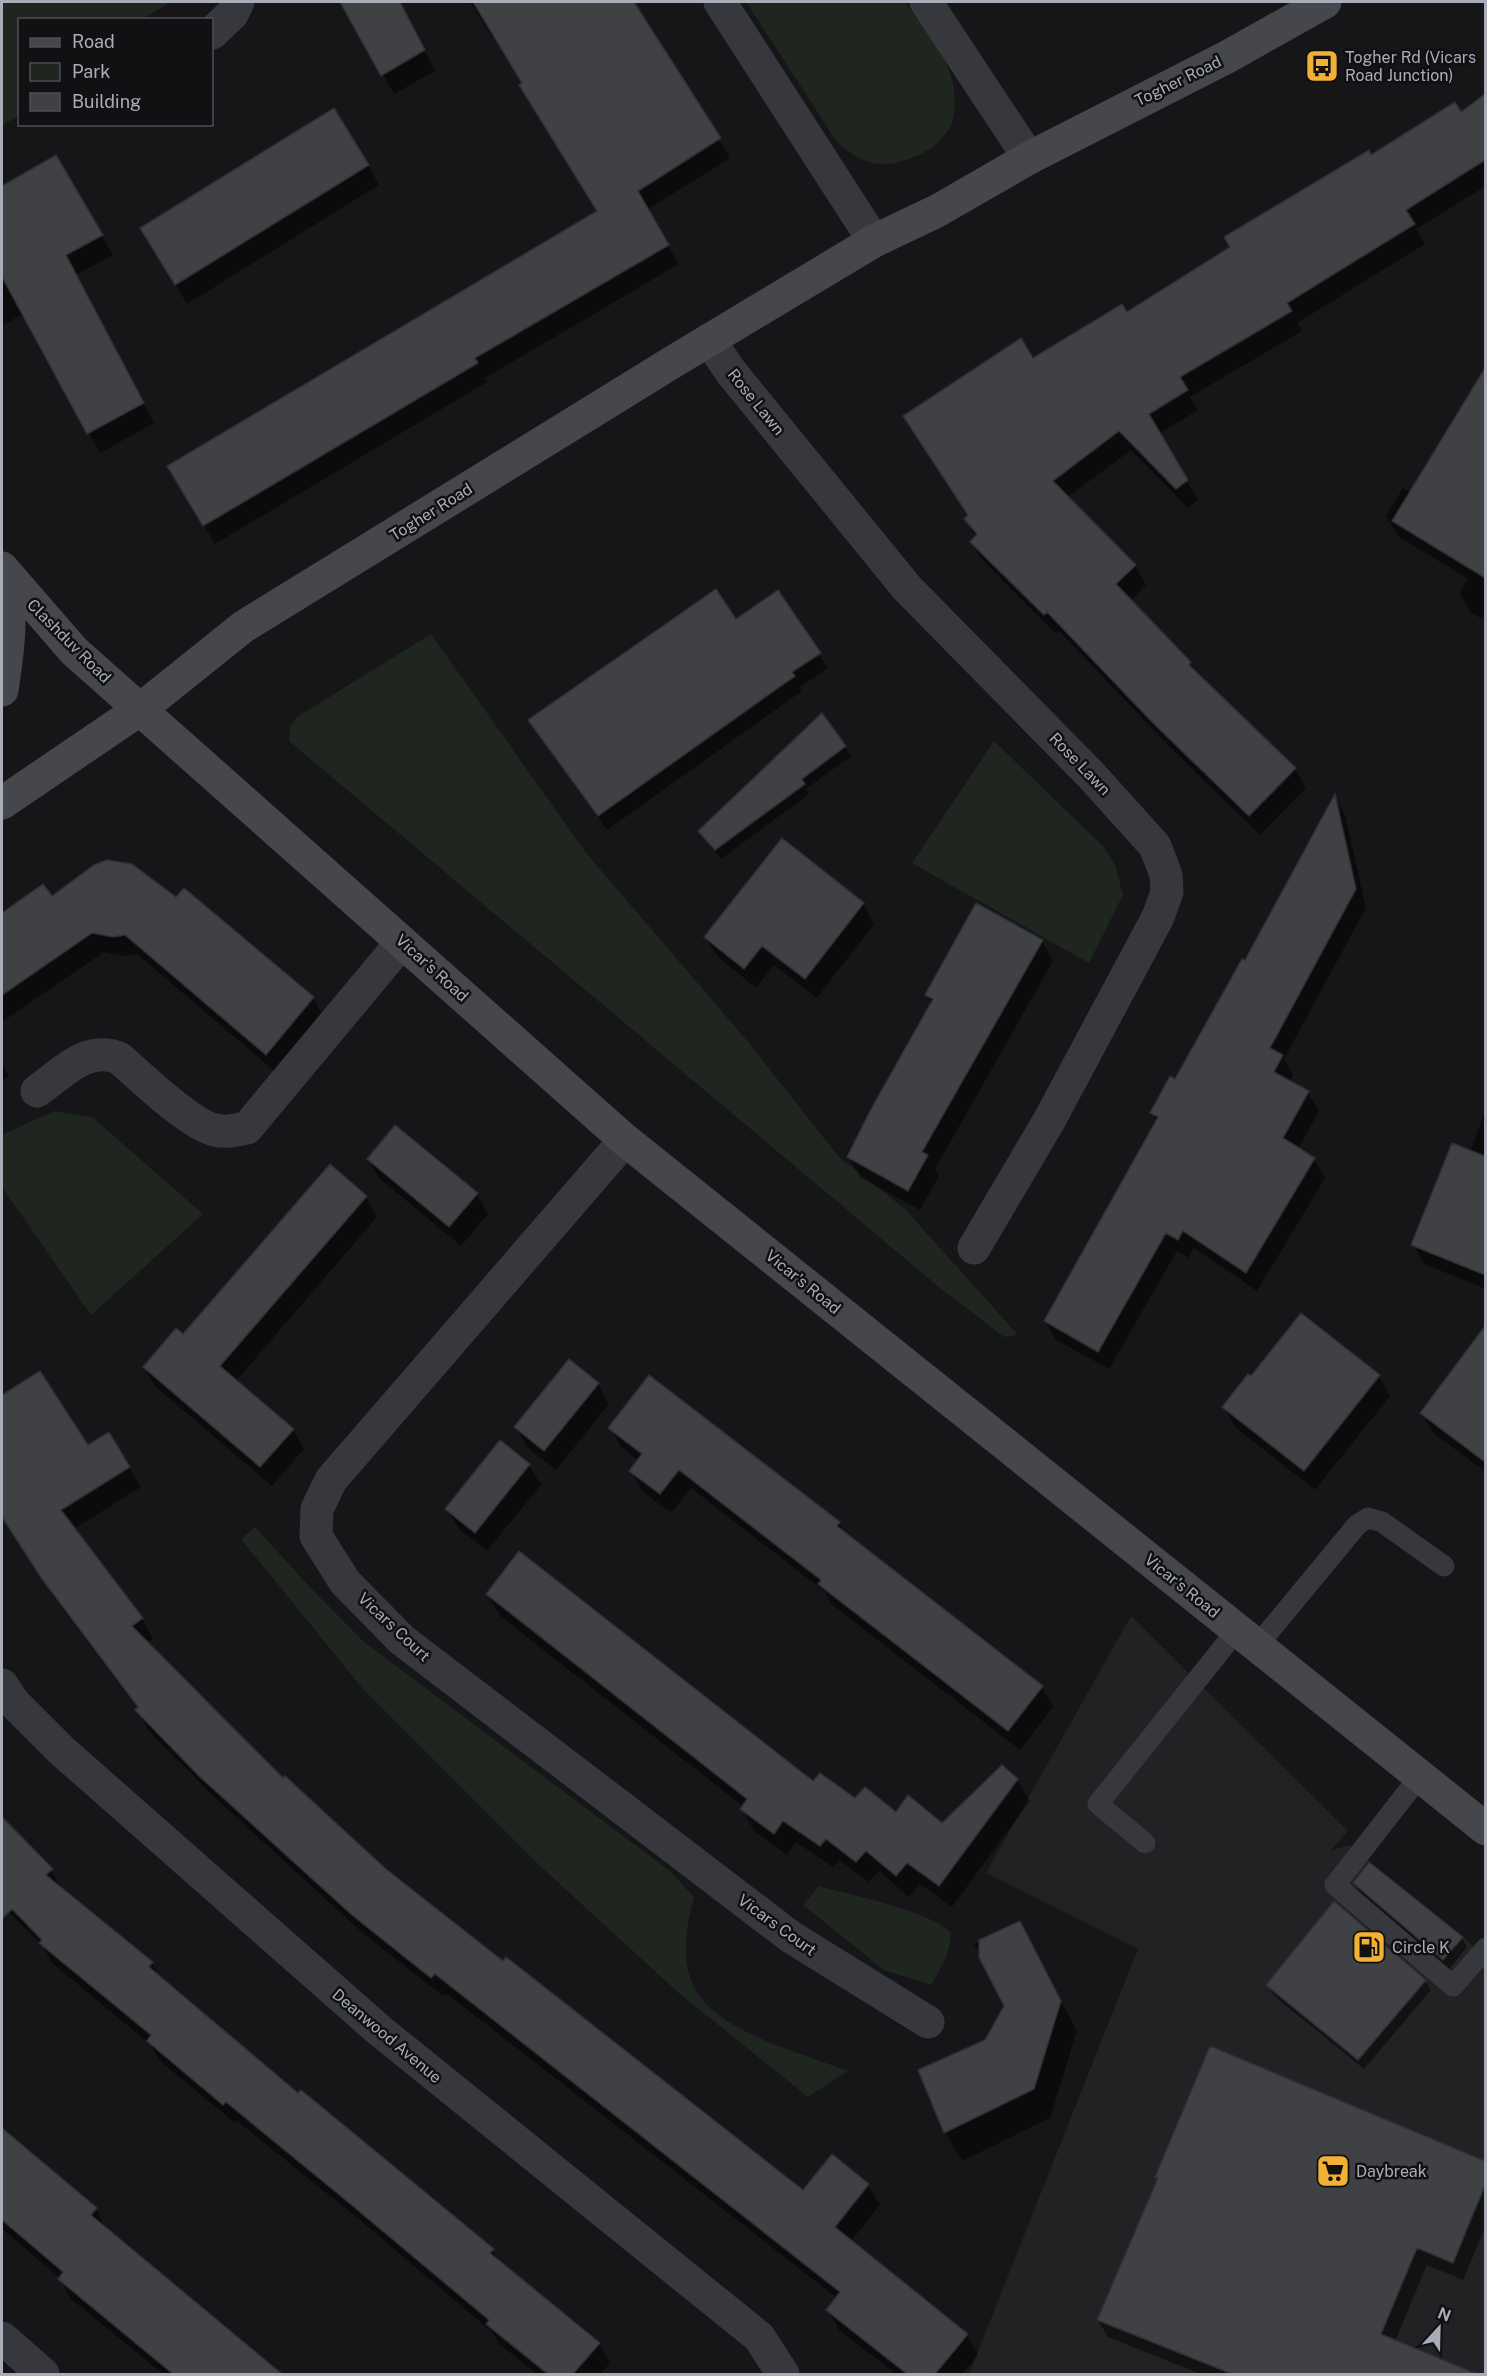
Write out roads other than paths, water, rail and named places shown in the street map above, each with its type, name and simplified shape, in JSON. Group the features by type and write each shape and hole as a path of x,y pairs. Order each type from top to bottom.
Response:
{"street":[{"path":"213,32 232,14 237,2"},
{"path":"720,2 874,241"},
{"path":"926,2 1029,158"},
{"name":"Togher Road","path":"2,803 141,708 243,627 709,340 874,241 937,211 1029,158 1227,57 1324,2"},
{"name":"Rose Lawn","path":"709,340 731,372 907,588 1091,775 1155,846 1166,875 1166,895 1158,916 1050,1119 974,1248"},
{"name":"Clashduv Road","path":"2,568 74,651 141,708"},
{"path":"2,574 9,600 9,611 2,690"},
{"name":"Vicar's Road","path":"141,708 625,1140 1485,1829"},
{"path":"37,1091 87,1055 105,1052 119,1058 195,1121 213,1130 230,1132 247,1128 402,942"},
{"name":"Vicars Court","path":"625,1140 331,1480 317,1509 316,1536 345,1582 402,1640 791,1937 928,2022"},
{"name":"Deanwood Avenue","path":"2,1685 14,1703 53,1743 379,2030 759,2337 783,2374"},
{"path":"2,2338 43,2374"}],"lane":[{"path":"1145,1843 1098,1804 1247,1638 1357,1525 1368,1518 1382,1522 1444,1566"},
{"path":"1420,1776 1335,1885 1453,1986 1485,1948"}],"place":[{"name":"Togher Rd (Vicars Road Junction)","path":"1322,66"},
{"name":"Circle K","path":"1369,1947"},
{"name":"Daybreak","path":"1333,2171"}]}
